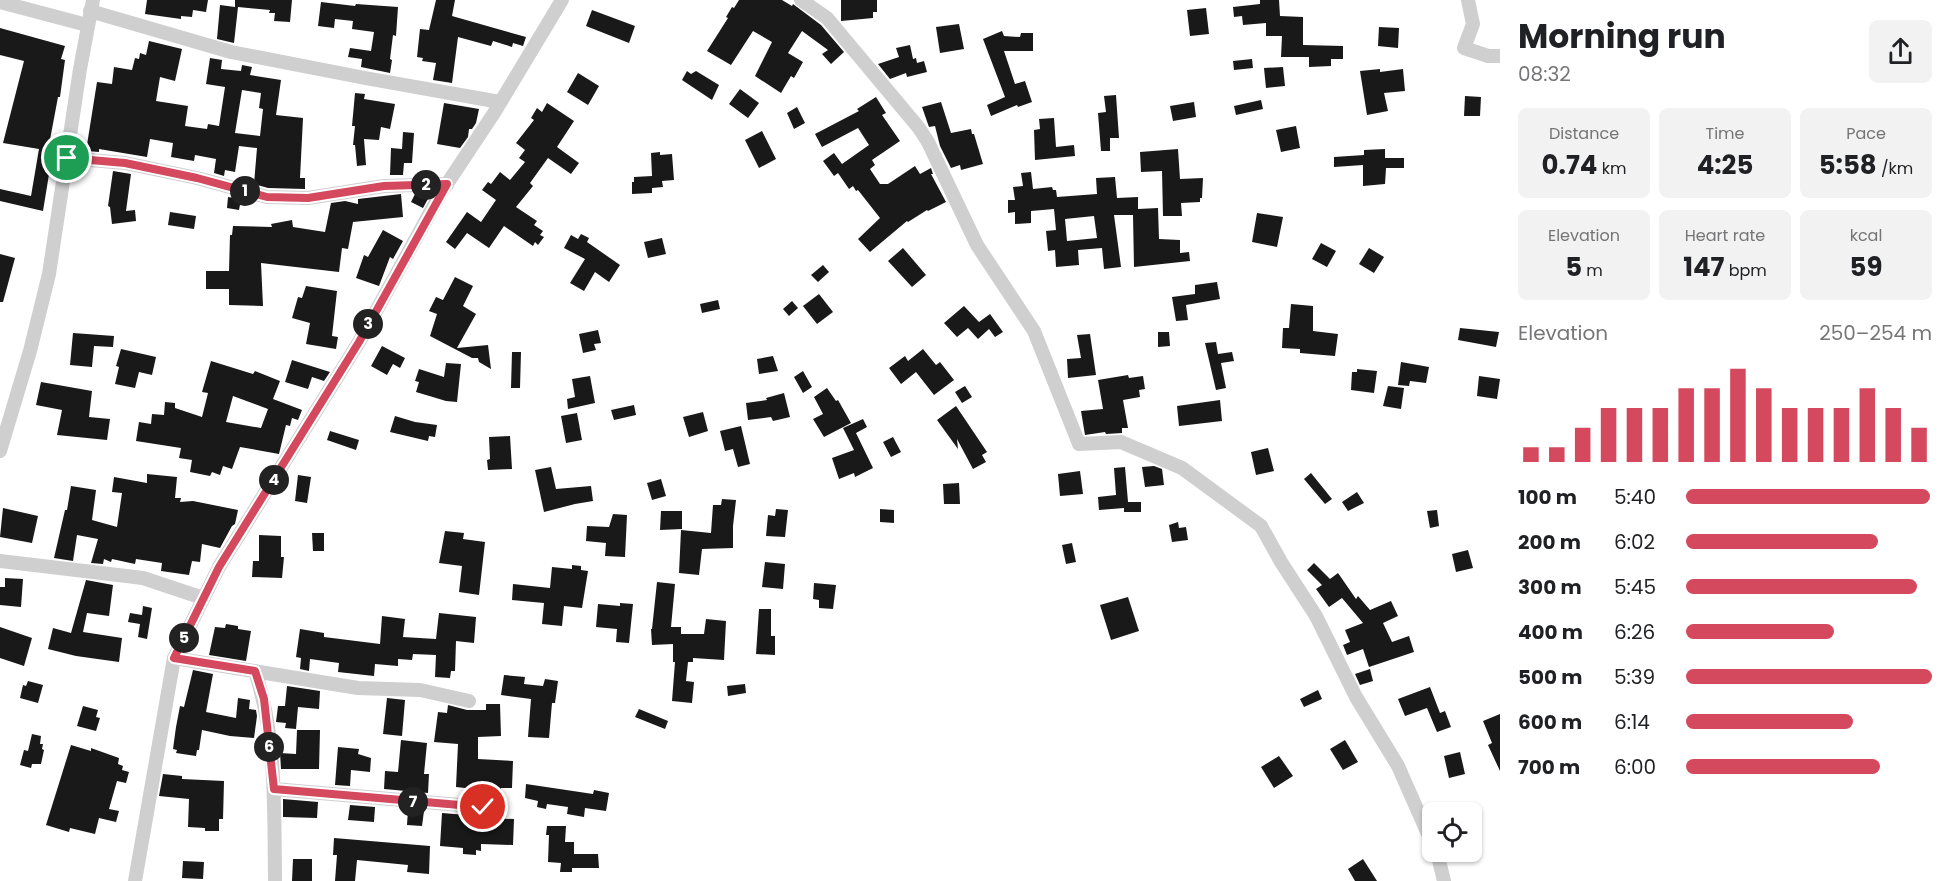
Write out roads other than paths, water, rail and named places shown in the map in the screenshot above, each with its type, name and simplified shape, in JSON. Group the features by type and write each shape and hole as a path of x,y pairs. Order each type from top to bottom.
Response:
{"street":[{"path":"135,881 174,658 203,598 219,567 359,342 447,184 562,0"},
{"path":"801,0 827,18 920,128 977,245 1034,331 1079,444 1121,442 1171,463 1182,468 1262,526 1281,562 1316,616 1356,697 1398,766 1422,820"},
{"path":"1468,0 1473,24 1464,48 1488,56 1500,56"},
{"path":"0,2 90,12 231,52 500,102"},
{"path":"0,451 30,351 49,274 90,12"},
{"path":"67,158 125,163 197,178 267,197 308,198 384,186 447,184"},
{"path":"0,561 143,579 203,598"},
{"path":"174,658 358,688 420,690 469,701"},
{"path":"255,671 264,699 274,789 275,881"},
{"path":"274,789 483,807"},
{"path":"1439,862 1444,881"}]}
